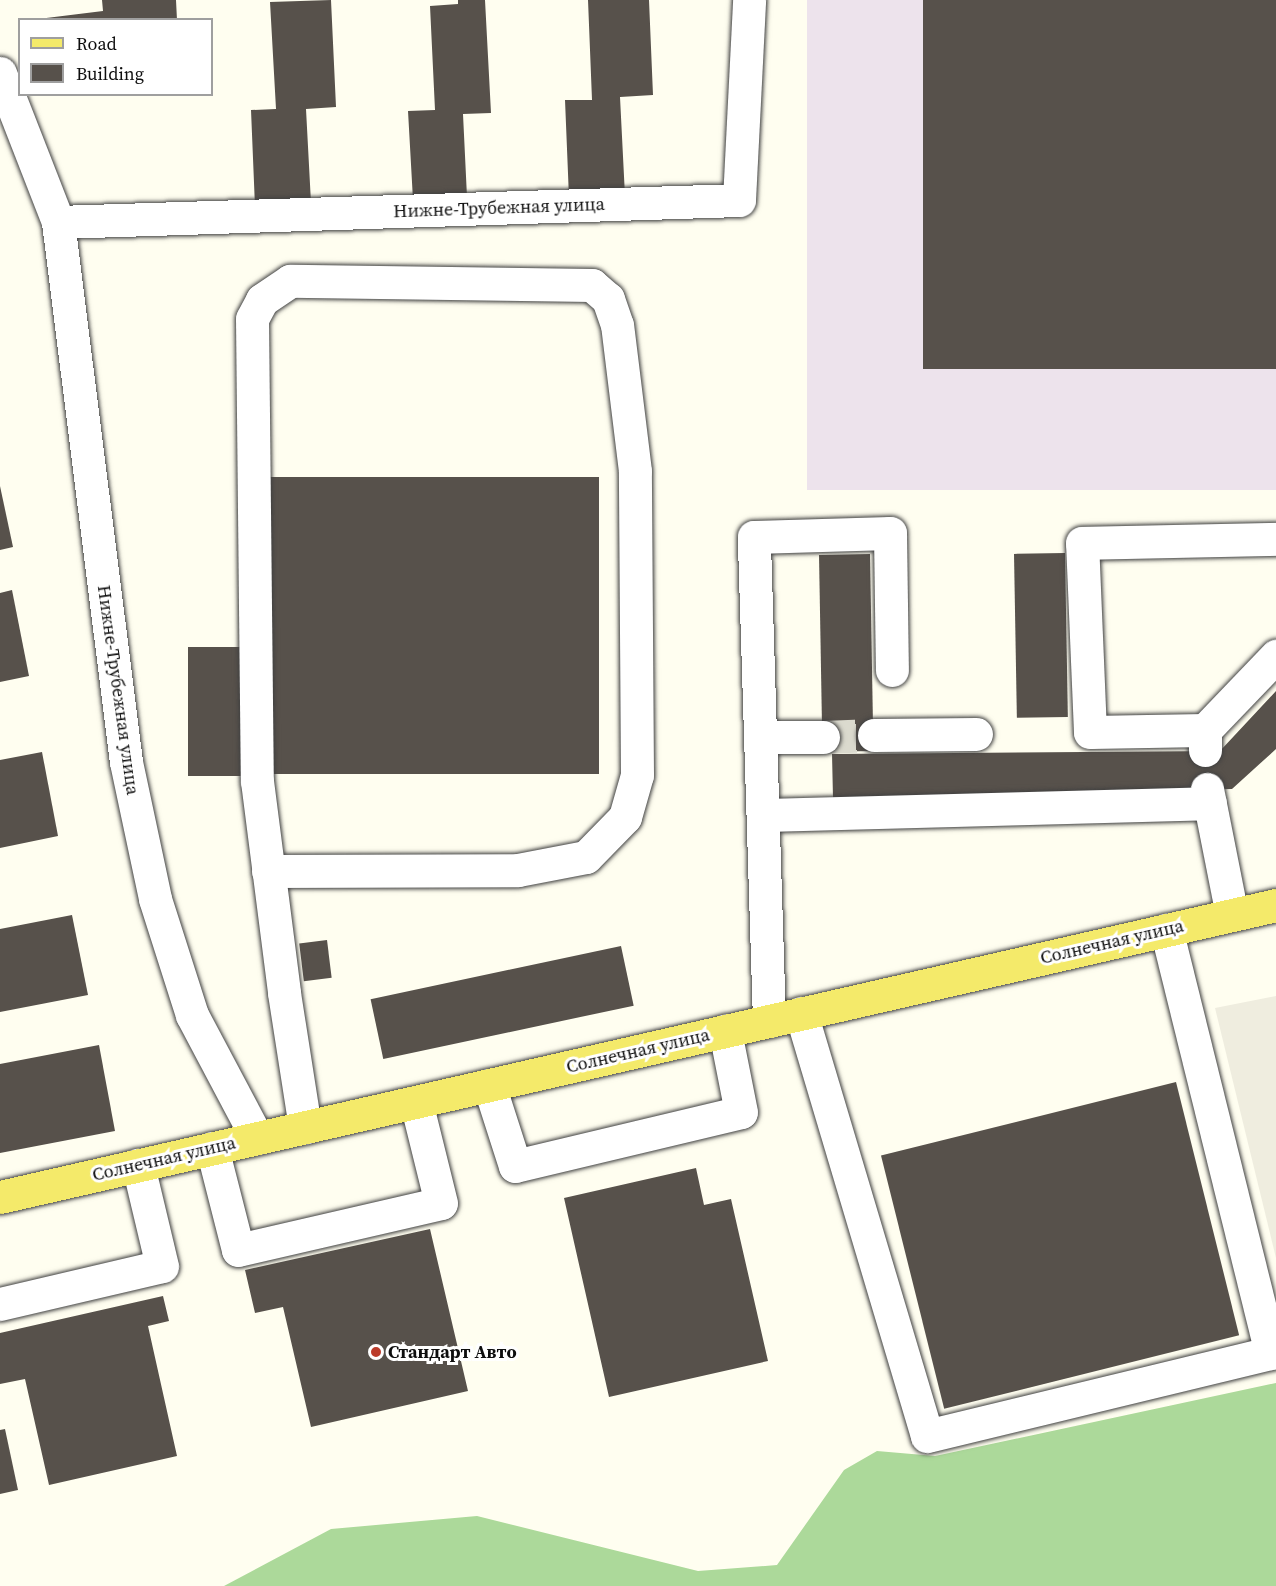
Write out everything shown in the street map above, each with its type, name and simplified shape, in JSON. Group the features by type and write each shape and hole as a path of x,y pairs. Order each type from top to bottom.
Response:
{"main road":[{"name":"Солнечная улица","path":"0,1197 1276,905"}],"street":[{"name":"Нижне-Трубежная улица","path":"58,222 739,200 749,0"},
{"name":"Нижне-Трубежная улица","path":"0,73 58,222 126,762 155,898 192,1015 257,1138"},
{"path":"268,871 518,870 586,857 625,817 637,775 635,471 617,325 608,299 592,285 290,281 262,300 252,319 257,782 268,871 305,1127"},
{"path":"770,1021 754,537 890,533 892,670"},
{"path":"1276,539 1082,543 1090,732 1205,741 1276,656"},
{"path":"887,728 976,734"},
{"path":"761,737 823,737"},
{"path":"763,815 1208,796 1232,915"},
{"path":"801,1013 927,1436 1271,1353 1166,930"},
{"path":"489,1085 515,1166 741,1112 725,1031"},
{"path":"212,1148 238,1250 441,1203 416,1102"},
{"path":"0,1304 162,1266 138,1165"}],"shaded area":[{"path":"807,0 1276,0 1276,490 807,490"},
{"path":"1276,996 1276,1258 1215,1008"}],"green space":[{"path":"1276,1383 1276,1586 224,1586 331,1529 477,1516 698,1571 777,1565 844,1470 877,1451 935,1456"}],"building":[{"path":"102,0 176,0 177,18 46,18 103,11"},
{"path":"331,0 336,107 306,109 311,203 255,207 251,110 276,109 270,2"},
{"path":"458,0 485,0 491,113 463,114 467,197 413,200 408,111 435,110 430,6 458,4"},
{"path":"588,0 649,0 653,95 620,97 625,196 569,198 565,100 592,100"},
{"path":"923,0 1276,0 1276,369 923,369"},
{"path":"269,477 599,477 599,774 269,774"},
{"path":"0,486 13,547 0,550"},
{"path":"1065,553 1068,717 1017,718 1014,554"},
{"path":"870,554 873,751 822,752 819,555"},
{"path":"12,590 29,676 0,682 0,593"},
{"path":"188,647 241,647 241,776 188,776"},
{"path":"1276,691 1276,749 1232,789 833,798 832,754 1220,751"},
{"path":"42,752 58,836 0,848 0,760"},
{"path":"72,915 88,995 0,1012 0,929"},
{"path":"327,940 332,978 304,981 299,943"},
{"path":"621,946 634,1006 383,1059 371,999"},
{"path":"99,1045 115,1131 0,1153 0,1064"},
{"path":"1176,1082 1239,1335 944,1409 881,1156"},
{"path":"696,1168 704,1205 731,1199 768,1361 609,1397 564,1198"},
{"name":"Стандарт Авто","path":"430,1229 468,1391 311,1427 283,1307 255,1313 245,1270"},
{"path":"163,1296 169,1321 148,1326 177,1456 49,1485 25,1379 0,1384 0,1333"},
{"path":"5,1429 18,1490 0,1494 0,1430"}],"tunnel":[{"path":"823,737 874,735"}],"place":[{"name":"Стандарт Авто","path":"376,1352"}]}
